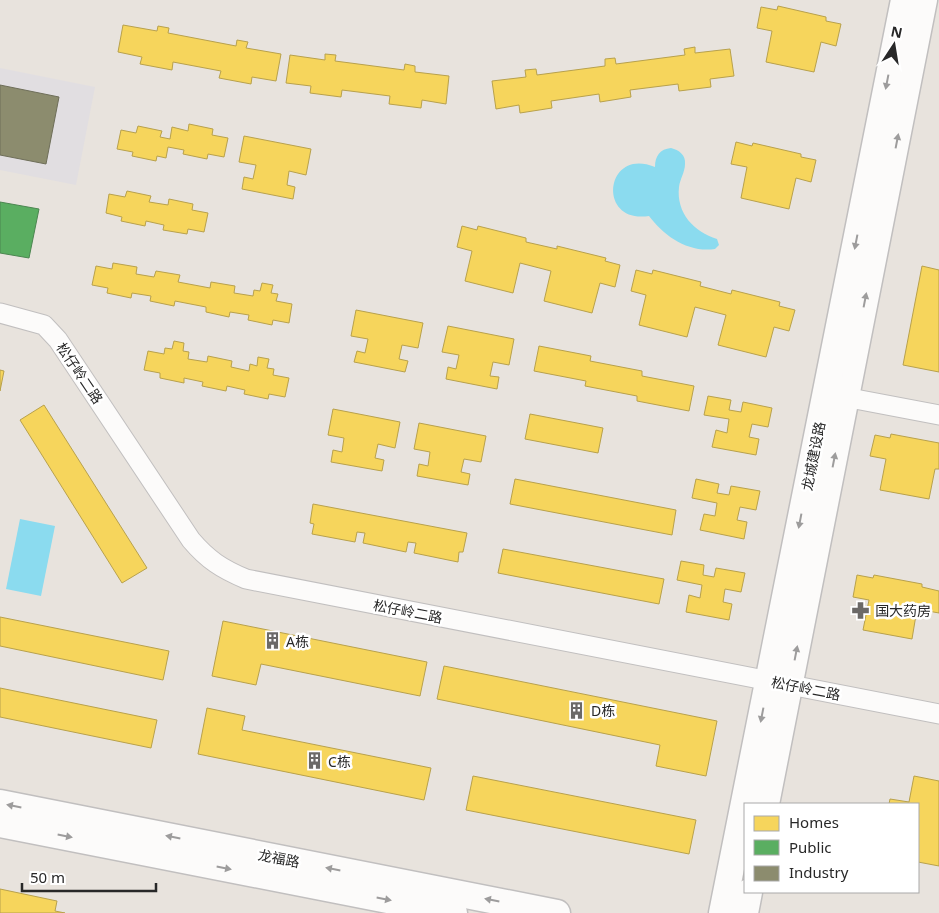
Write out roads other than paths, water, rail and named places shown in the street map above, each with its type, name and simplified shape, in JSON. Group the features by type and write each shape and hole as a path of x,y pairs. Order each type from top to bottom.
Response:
{"street":[{"name":"龙城建设路","path":"836,395 904,0"},
{"name":"龙城建设路","path":"749,803 779,683 836,395 924,0"},
{"name":"松仔岭二路","path":"0,314 20,317 44,325 58,340 191,540 205,556 223,569 246,579 939,714"},
{"path":"836,395 939,415"},
{"name":"龙城建设路","path":"766,803 779,683"},
{"name":"龙福路","path":"0,803 557,913"},
{"name":"龙福路","path":"0,824 454,913"},
{"name":"龙城建设路","path":"722,913 744,824"},
{"path":"744,913 749,893"}],"water":[{"path":"671,148 681,153 685,161 679,187 680,205 688,220 694,226 701,232 717,239 719,245 715,249 705,250 686,246 678,242 662,230 649,216 632,215 621,209 614,198 613,187 617,175 626,167 638,163 655,167 659,154"},
{"path":"20,519 55,526 41,596 6,589"}],"place":[{"name":"国大药房","path":"861,610"},
{"name":"A栋","path":"272,641"},
{"name":"D栋","path":"577,710"},
{"name":"C栋","path":"314,761"}]}
